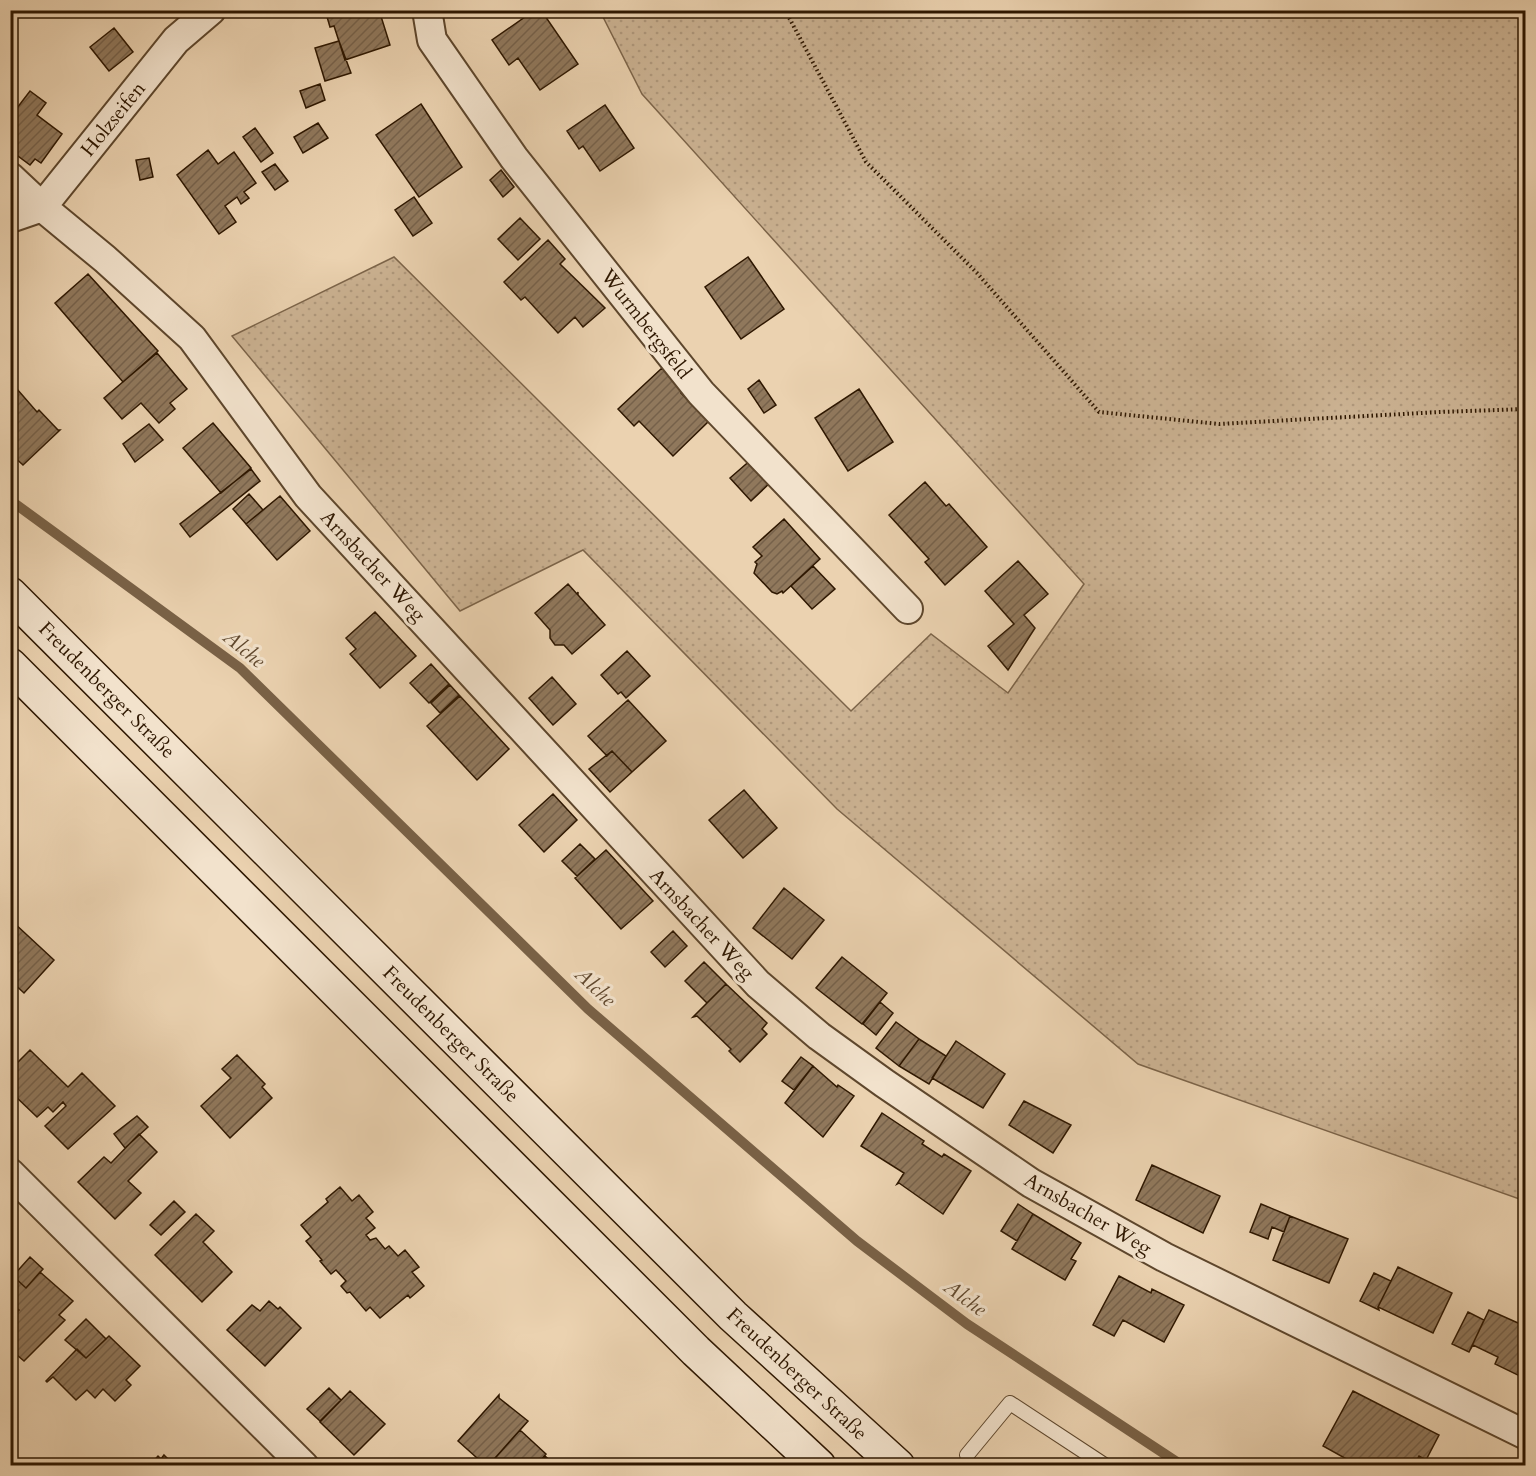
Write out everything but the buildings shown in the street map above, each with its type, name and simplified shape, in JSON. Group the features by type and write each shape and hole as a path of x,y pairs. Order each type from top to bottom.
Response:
{"main road":[{"name":"Freudenberger Straße","path":"10,594 733,1316 898,1466"},
{"path":"10,665 696,1351 819,1466"}],"street":[{"name":"Holzseifen","path":"42,207 176,40 211,10"},
{"name":"Wurmbergsfeld","path":"427,10 432,40 514,158 694,384 908,609"},
{"name":"Arnsbacher Weg","path":"10,177 42,207 105,258 192,338 308,496 758,984 819,1036 884,1083 1041,1188 1164,1257 1526,1436"},
{"path":"10,218 42,207"},
{"path":"10,1173 304,1466"}],"lane":[{"path":"967,1455 1010,1403 1106,1466"}],"path":[{"path":"785,10 866,162 977,273 1099,412 1219,423 1526,409"}],"shaded area":[{"path":"600,11 1525,11 1525,1201 1138,1064 837,809 583,550 460,611 232,336 394,257 851,711 931,634 1008,693 1084,584 642,94"}],"waterway":[{"name":"Alche","path":"10,500 240,668 588,1009 857,1241 967,1324 1183,1466"}]}
